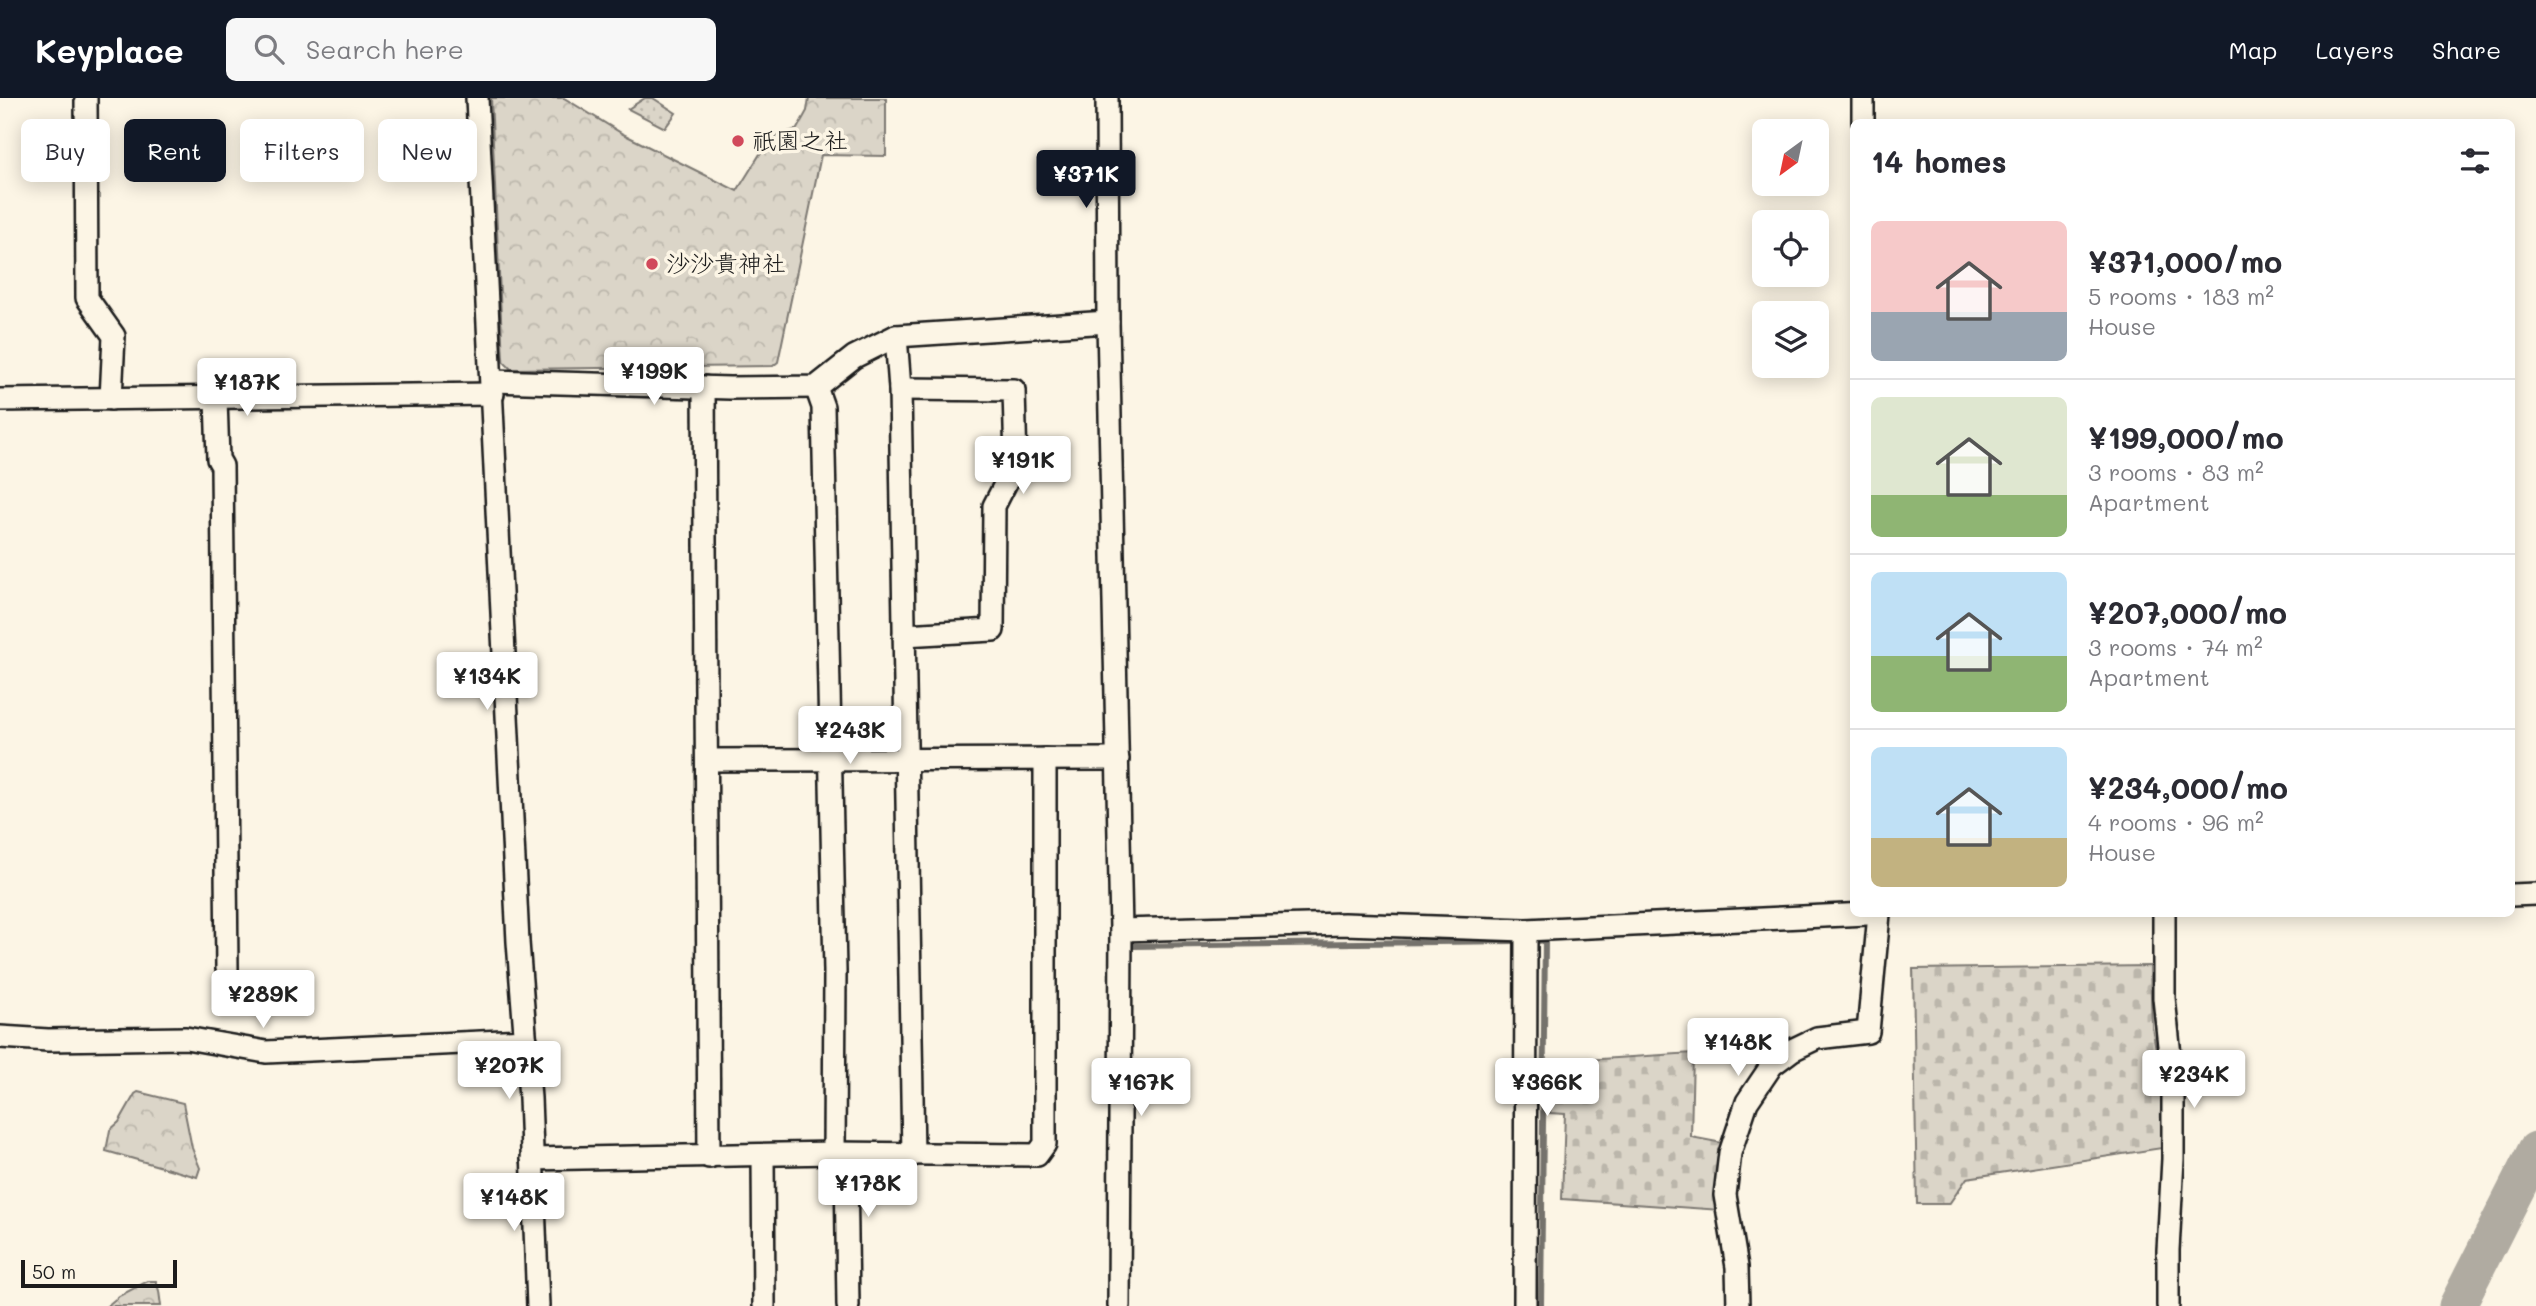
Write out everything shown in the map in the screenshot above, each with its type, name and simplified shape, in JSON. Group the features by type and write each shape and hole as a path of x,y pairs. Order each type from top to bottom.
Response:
{"street":[{"path":"86,98 87,298 114,336 111,399"},
{"path":"477,98 538,1306"},
{"path":"1107,98 1108,322 1121,930 1119,1306"},
{"path":"1863,98 1863,119"},
{"path":"0,400 216,398 492,388 816,387 854,357 896,336 1108,322"},
{"path":"896,336 900,389 913,1154"},
{"path":"704,387 709,1157"},
{"path":"816,387 823,407 835,971 834,1153 846,1165 848,1306"},
{"path":"900,389 1014,390 1016,463 994,506 993,630 904,635"},
{"path":"216,398 218,459 222,466 226,969"},
{"path":"532,1159 834,1153 1037,1154 1045,1143 1045,759"},
{"path":"707,760 1118,759"},
{"path":"2515,895 2536,894"},
{"path":"1121,930 1344,924 1527,930 1850,915"},
{"path":"1738,1306 1737,1267 1725,1195 1730,1153 1738,1126 1747,1102 1772,1065 1792,1050 1817,1038 1868,1032 1878,917"},
{"path":"2164,917 2164,998 2173,1084 2174,1159 2168,1250 2168,1306"},
{"path":"1525,1306 1527,930"},
{"path":"0,1037 48,1040 186,1038 266,1052 526,1040"},
{"path":"763,1156 764,1306"}],"green space":[{"name":"沙沙貴神社","path":"491,98 564,98 623,134 737,191 765,146 776,136 797,129 807,111 809,98 886,98 886,156 821,155 778,362 773,366 511,369 503,361"},
{"path":"645,98 653,98 676,113 665,128 628,109"},
{"path":"2150,966 2152,1027 2162,1083 2162,1148 1967,1178 1949,1204 1917,1204 1913,969"},
{"path":"1693,1053 1691,1137 1728,1144 1721,1210 1562,1199 1565,1114 1550,1113 1554,1062"},
{"path":"138,1092 183,1103 192,1148 200,1168 197,1177 106,1151 110,1130 119,1122"},
{"path":"148,1281 156,1281 161,1306 107,1306 119,1296"}],"waterway":[{"path":"1538,941 1545,940 1541,1306"},
{"path":"1133,946 1513,941"},
{"path":"2457,1306 2536,1150"}],"place":[{"name":"祇園之社","path":"738,141"},
{"name":"沙沙貴神社","path":"652,264"}]}
